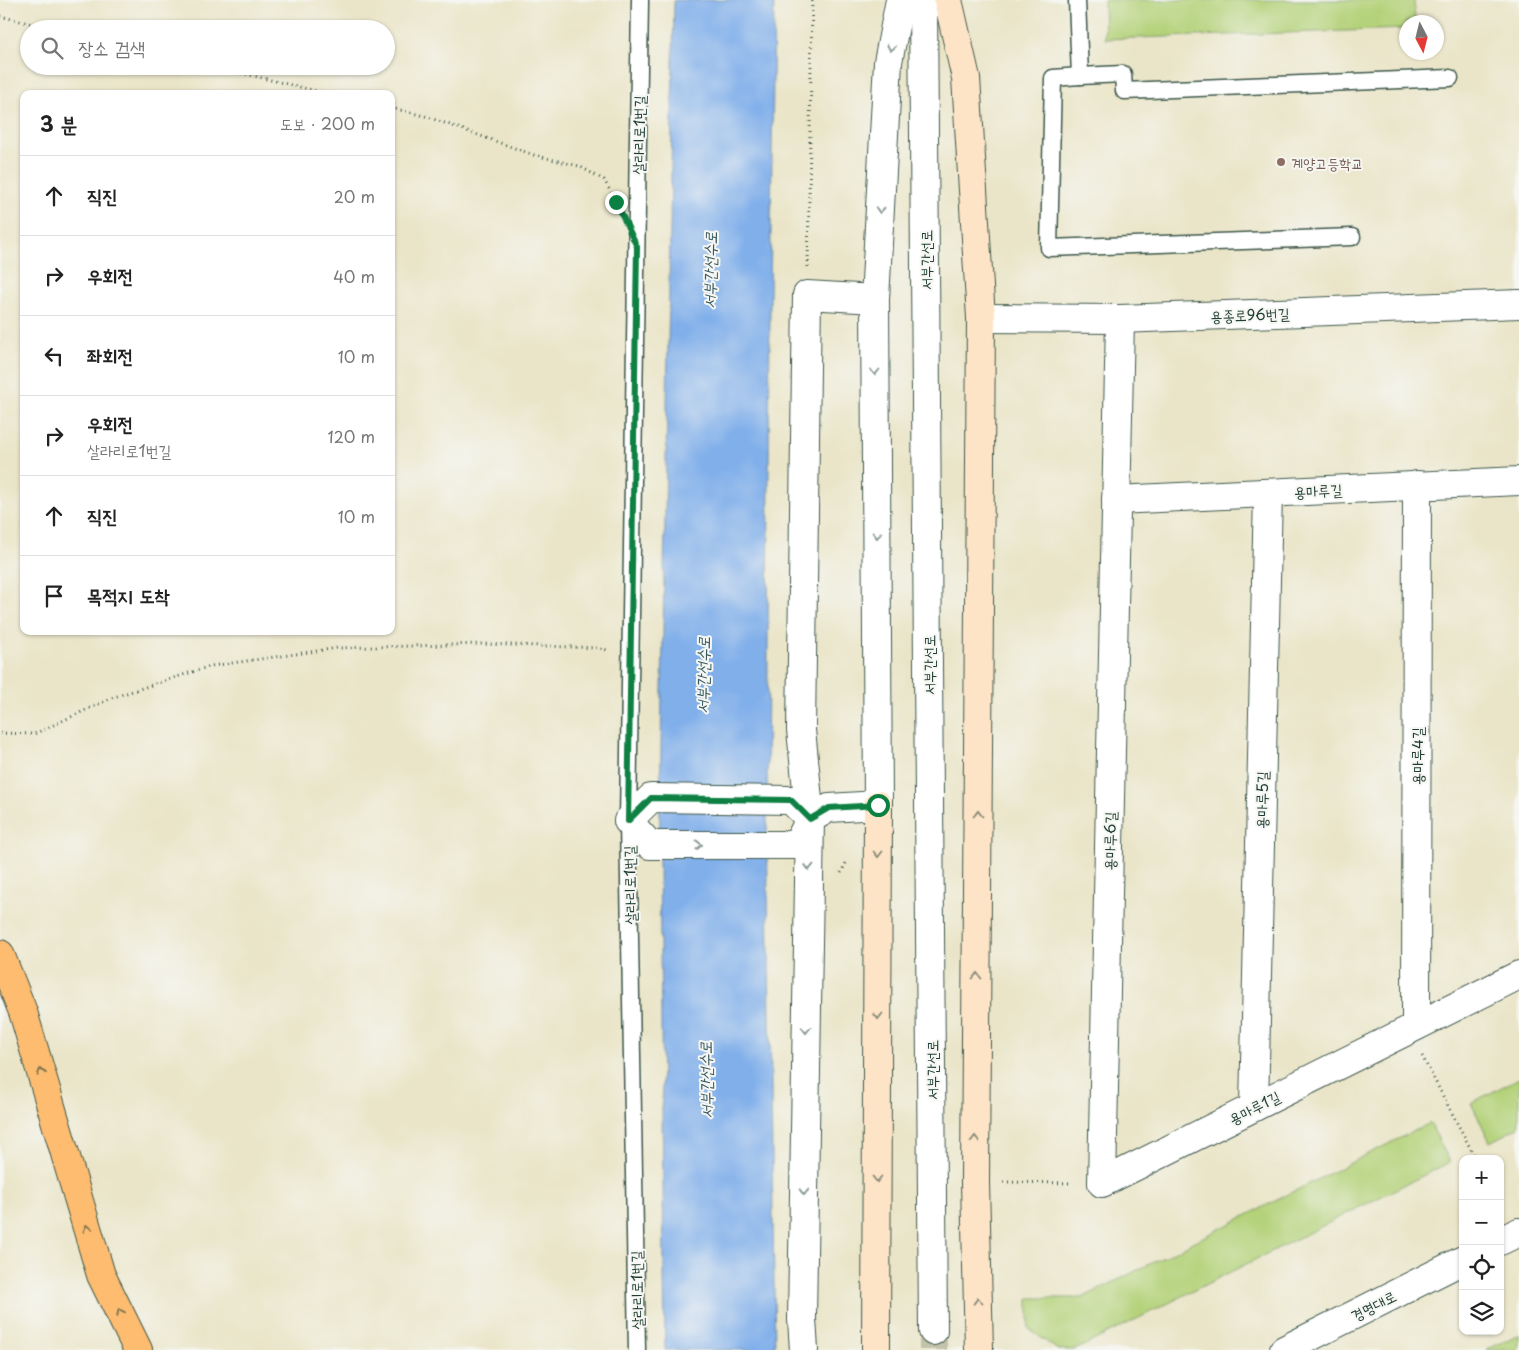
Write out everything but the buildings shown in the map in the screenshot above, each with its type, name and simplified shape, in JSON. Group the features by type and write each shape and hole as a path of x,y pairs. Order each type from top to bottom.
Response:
{"highway":[{"path":"0,954 23,1012 101,1274 138,1350"}],"main road":[{"path":"948,0 966,78 981,318 975,1182 979,1350"},
{"path":"876,1350 878,805"}],"street":[{"path":"810,819 791,800 651,798 628,821 650,844 796,846 810,819 829,808 878,805 875,299 888,62 900,0"},
{"name":"서부간선로","path":"924,0 933,1331"},
{"path":"804,1350 802,1319 810,819 801,730 807,295 875,299"},
{"name":"용종로96번길","path":"981,318 1120,319 1519,304"},
{"name":"용마루6길","path":"1102,1183 1120,319"},
{"name":"용마루길","path":"1116,500 1519,481"},
{"name":"용마루4길","path":"1416,1026 1417,485"},
{"name":"용마루5길","path":"1254,1107 1268,493"},
{"name":"용마루1길","path":"1102,1183 1519,975"},
{"path":"1504,1239 1519,1232"},
{"name":"경명대로","path":"1284,1350 1459,1262"}],"lane":[{"name":"살라리로1번길","path":"637,1350 628,821 640,0"},
{"path":"1077,0 1080,76"},
{"path":"1352,237 1049,248 1053,78 1123,74 1124,91 1450,78"}],"path":[{"path":"807,295 812,0"},
{"path":"0,16 20,21"},
{"path":"250,75 312,90"},
{"path":"395,109 425,116 534,155 579,166 604,180 616,202"},
{"path":"0,733 34,734 114,697 211,666 338,648 483,644 600,648 620,655 630,679"},
{"path":"1416,1026 1420,1052 1474,1155"},
{"path":"975,1182 1102,1183"}],"green space":[{"path":"1104,0 1414,0 1415,15 1399,15 1399,29 1105,39"},
{"path":"1519,1078 1519,1127 1490,1142 1471,1103"},
{"path":"1430,1123 1450,1162 1075,1350 1058,1350 1029,1329 1029,1298 1082,1298"},
{"path":"1519,1334 1519,1350 1486,1350"}],"water":[{"name":"서부간선수로","path":"674,0 774,0 767,819 775,1350 665,1350 659,862"}],"tunnel":[{"path":"933,1331 933,1350"}],"place":[{"name":"계양고등학교","path":"1281,162"}],"route":[{"path":"616,202 637,247 628,821 651,798 791,800 810,819 829,808 878,805"}]}
